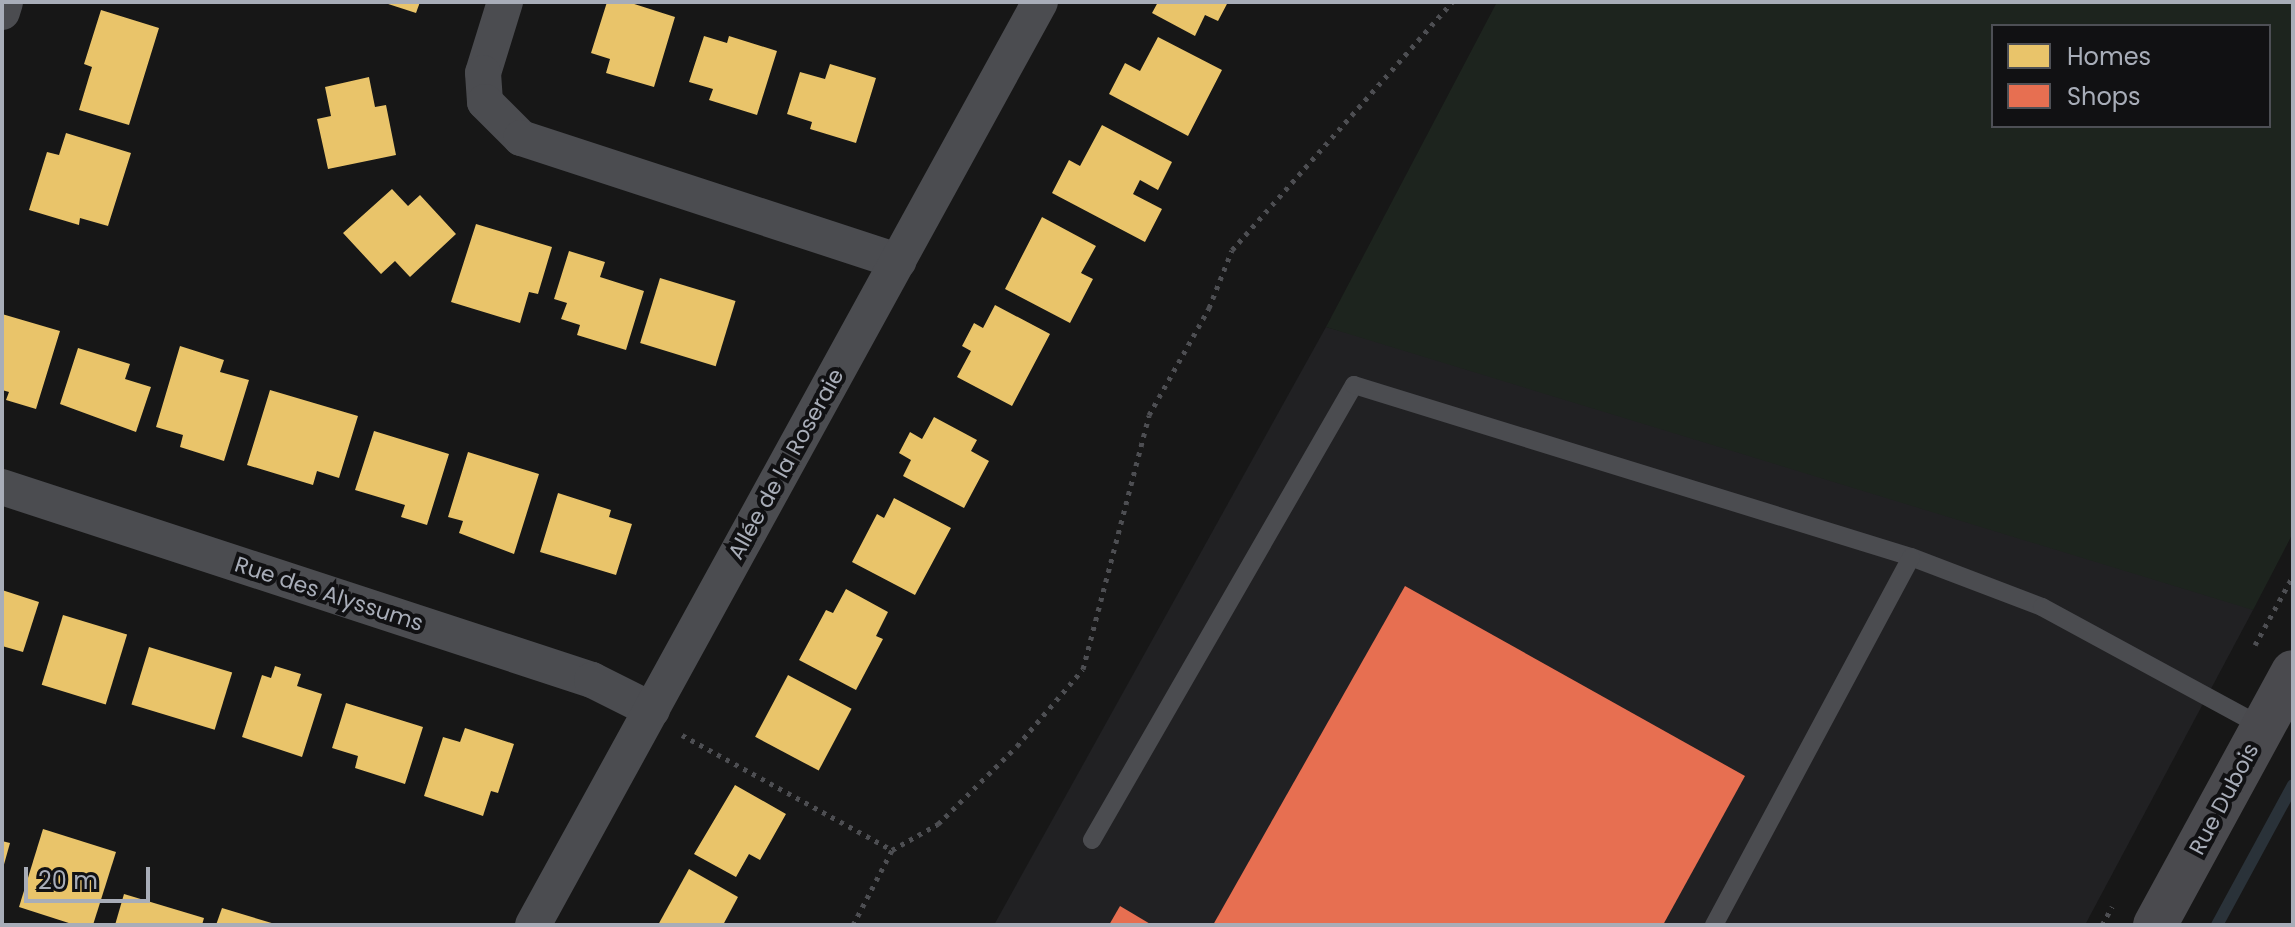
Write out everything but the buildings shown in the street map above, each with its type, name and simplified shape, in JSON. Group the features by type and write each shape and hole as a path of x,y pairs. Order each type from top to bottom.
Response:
{"street":[{"path":"2,12 5,2"},
{"path":"505,2 483,73 485,102 521,138 898,261"},
{"name":"Allée de la Roseraie","path":"533,925 1040,2"},
{"name":"Rue des Alyssums","path":"2,487 592,680 652,710"},
{"name":"Rue Dubois","path":"2155,925 2293,672"}],"lane":[{"path":"1092,840 1354,385 1911,557 2042,607 2263,727"},
{"path":"1714,925 1911,557"}],"path":[{"path":"853,925 892,850 938,824 1017,746 1083,669 1149,415 1209,308 1232,250 1452,2"},
{"path":"652,710 685,738 892,850"}],"shaded area":[{"path":"1497,2 2293,2 2293,533 2253,610 1326,327"},
{"path":"1326,327 2113,542 2253,610 2085,925 994,925"}],"waterway":[{"path":"2217,925 2293,785"}]}
